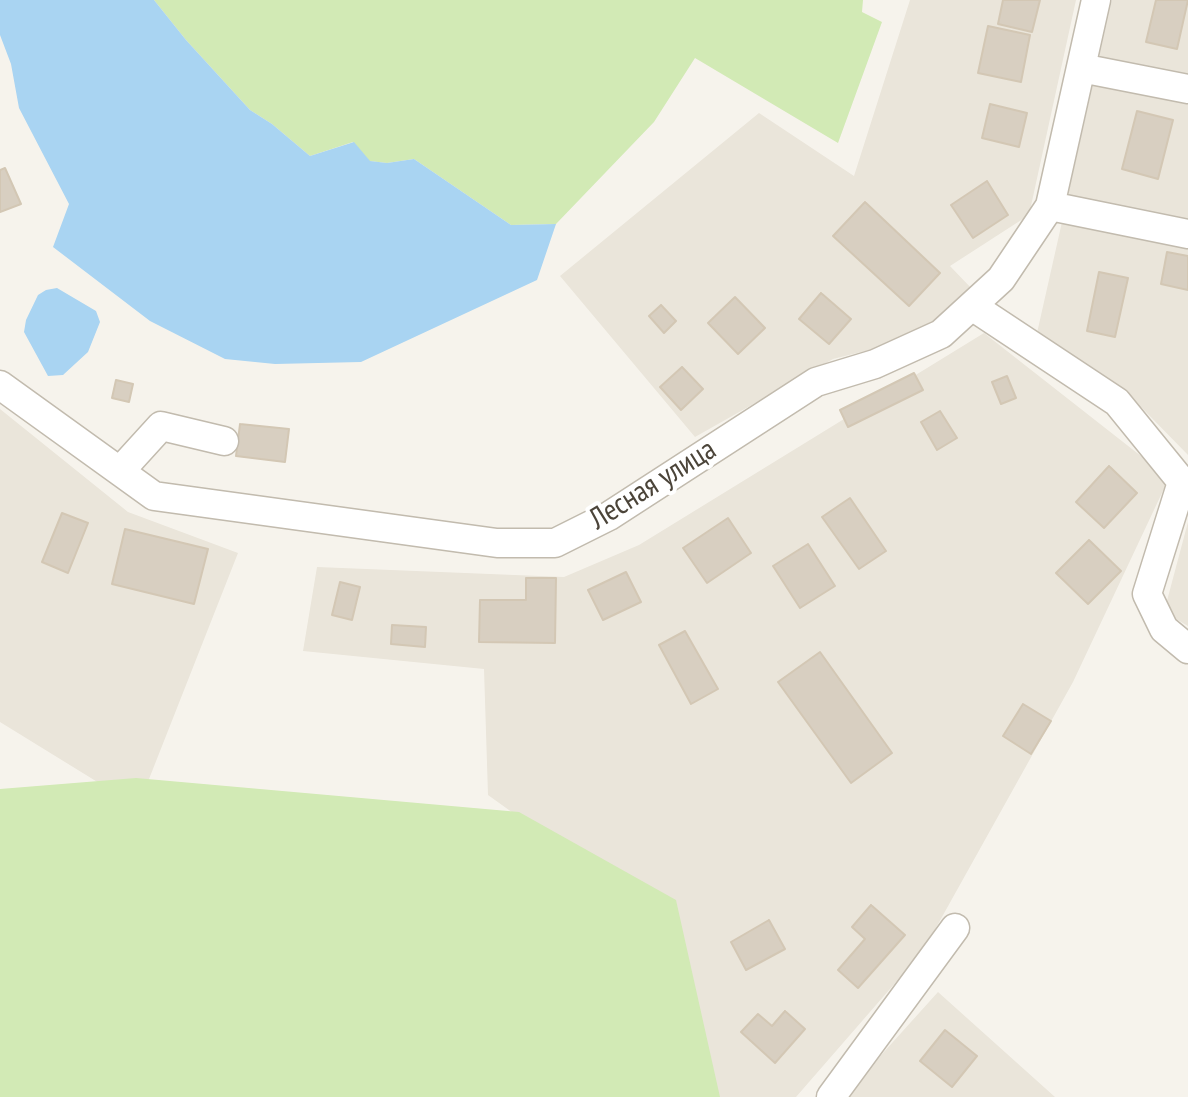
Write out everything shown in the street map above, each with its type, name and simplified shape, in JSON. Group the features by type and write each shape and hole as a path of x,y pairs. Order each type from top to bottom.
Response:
{"street":[{"name":"Лесная улица","path":"0,385 154,496 497,543 555,543 609,516 816,382 875,364 941,334 1001,279 1050,206 1096,0"},
{"path":"1081,68 1188,89"},
{"path":"1050,206 1188,234"},
{"path":"972,306 1117,402 1182,482 1147,594 1164,629 1188,649"},
{"path":"120,471 161,426 224,441"},
{"path":"831,1097 955,928"}],"shaded area":[{"path":"910,0 1076,0 1029,215 950,266 973,290 935,323 885,346 833,359 695,437 560,276 759,113 854,176"},
{"path":"1112,0 1188,0 1188,455 1142,408 1037,333"},
{"path":"984,333 1169,478 1073,682 923,951 796,1097 706,1097 658,917 488,795 484,669 303,651 317,567 564,577 639,545"},
{"path":"0,409 128,512 238,553 138,807 0,722"},
{"path":"1188,522 1188,626 1164,612"},
{"path":"938,992 1055,1097 848,1097 865,1073"}],"green space":[{"path":"154,0 863,0 862,12 882,22 838,143 695,58 654,122 556,224 511,225 414,159 387,163 369,161 353,142 310,156 250,110"},
{"path":"136,778 519,812 676,900 720,1097 0,1097 0,789"}],"water":[{"path":"0,0 154,0 250,110 310,156 354,142 370,161 387,163 414,159 511,225 556,224 537,280 361,362 275,364 225,359 150,321 53,247 69,204 19,108 11,64 0,35"},
{"path":"57,288 96,311 100,322 88,352 63,375 48,376 24,332 38,295"}],"building":[{"path":"1003,0 1040,0 1032,32 998,24"},
{"path":"1156,0 1188,0 1177,49 1146,42"},
{"path":"988,26 1030,35 1021,82 978,73"},
{"path":"990,104 1027,113 1019,147 982,138"},
{"path":"1137,111 1173,120 1158,179 1122,169"},
{"path":"5,168 21,204 0,212 0,170"},
{"path":"987,181 1008,215 973,238 951,205"},
{"path":"865,202 940,273 909,306 833,236"},
{"path":"1167,252 1188,256 1188,290 1161,284"},
{"path":"1099,272 1128,278 1115,337 1087,331"},
{"path":"821,293 851,319 829,344 799,319"},
{"path":"735,297 765,328 738,354 708,323"},
{"path":"661,305 676,321 664,333 649,316"},
{"path":"682,367 703,389 681,410 660,387"},
{"path":"914,373 923,390 848,427 840,410"},
{"path":"1007,376 1016,398 1001,404 992,382"},
{"path":"116,380 133,384 129,402 112,398"},
{"path":"940,411 957,438 937,450 921,422"},
{"path":"240,424 289,429 285,462 236,456"},
{"path":"1109,466 1137,493 1104,528 1076,502"},
{"path":"850,498 886,551 859,569 822,517"},
{"path":"62,513 88,523 68,573 42,562"},
{"path":"728,518 751,553 707,583 683,548"},
{"path":"125,529 208,549 194,604 112,584"},
{"path":"1089,540 1121,571 1088,604 1056,573"},
{"path":"808,544 835,586 800,608 773,566"},
{"path":"626,572 641,602 603,620 588,590"},
{"path":"526,578 556,578 555,643 479,642 480,600 526,600"},
{"path":"340,582 360,587 352,620 332,615"},
{"path":"392,625 426,627 425,647 391,644"},
{"path":"685,631 718,689 691,704 659,645"},
{"path":"820,652 892,753 851,783 778,682"},
{"path":"1023,704 1051,721 1031,754 1003,736"},
{"path":"871,905 905,935 858,988 838,970 865,939 852,927"},
{"path":"769,920 785,949 746,970 731,942"},
{"path":"785,1011 805,1029 775,1063 741,1032 758,1014 772,1026"},
{"path":"945,1030 977,1056 952,1087 920,1061"}]}
